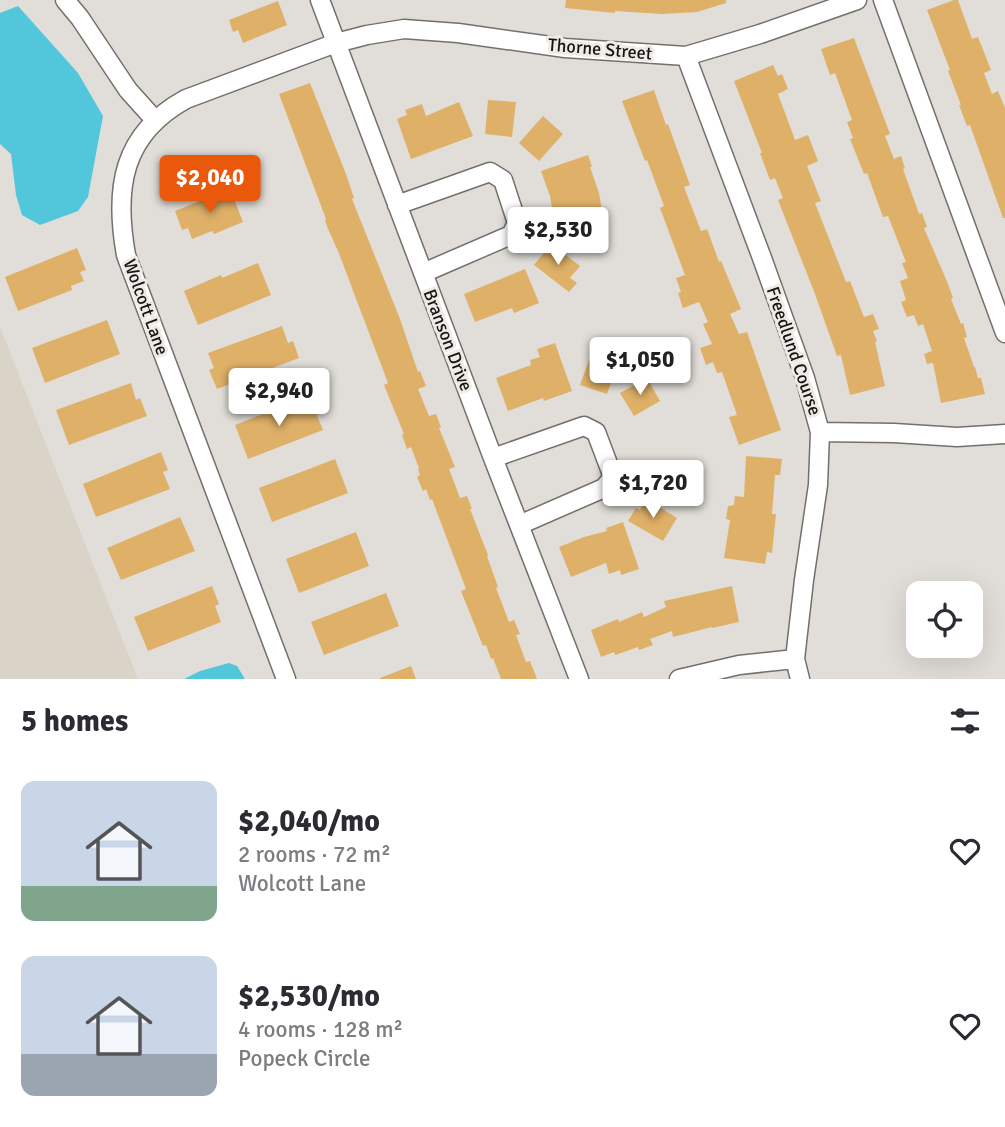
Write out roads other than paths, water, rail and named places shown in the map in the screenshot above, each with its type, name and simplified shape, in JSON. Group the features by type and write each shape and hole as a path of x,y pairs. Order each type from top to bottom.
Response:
{"street":[{"path":"65,0 128,90 155,120"},
{"name":"Branson Drive","path":"320,0 579,679"},
{"name":"Thorne Street","path":"335,43 404,29 458,33 565,48 687,56 857,0"},
{"path":"883,0 1005,333"},
{"name":"Wolcott Lane","path":"286,679 127,255 120,212 121,192 133,152 155,120 170,108 186,99 335,43"},
{"name":"Freedlund Course","path":"687,56 800,366 820,432 818,485 795,659"},
{"path":"397,205 490,172 503,180 517,223 511,235 423,273"},
{"path":"493,458 584,426 596,432 613,477 604,488 519,524"},
{"path":"820,432 957,437 1005,434"},
{"path":"679,679 739,665 795,659 800,679"}],"water":[{"path":"18,6 78,73 103,116 88,197 78,211 40,225 22,215 16,195 11,154 0,144 0,13"},
{"path":"229,663 237,666 245,679 184,679 200,671"}]}
